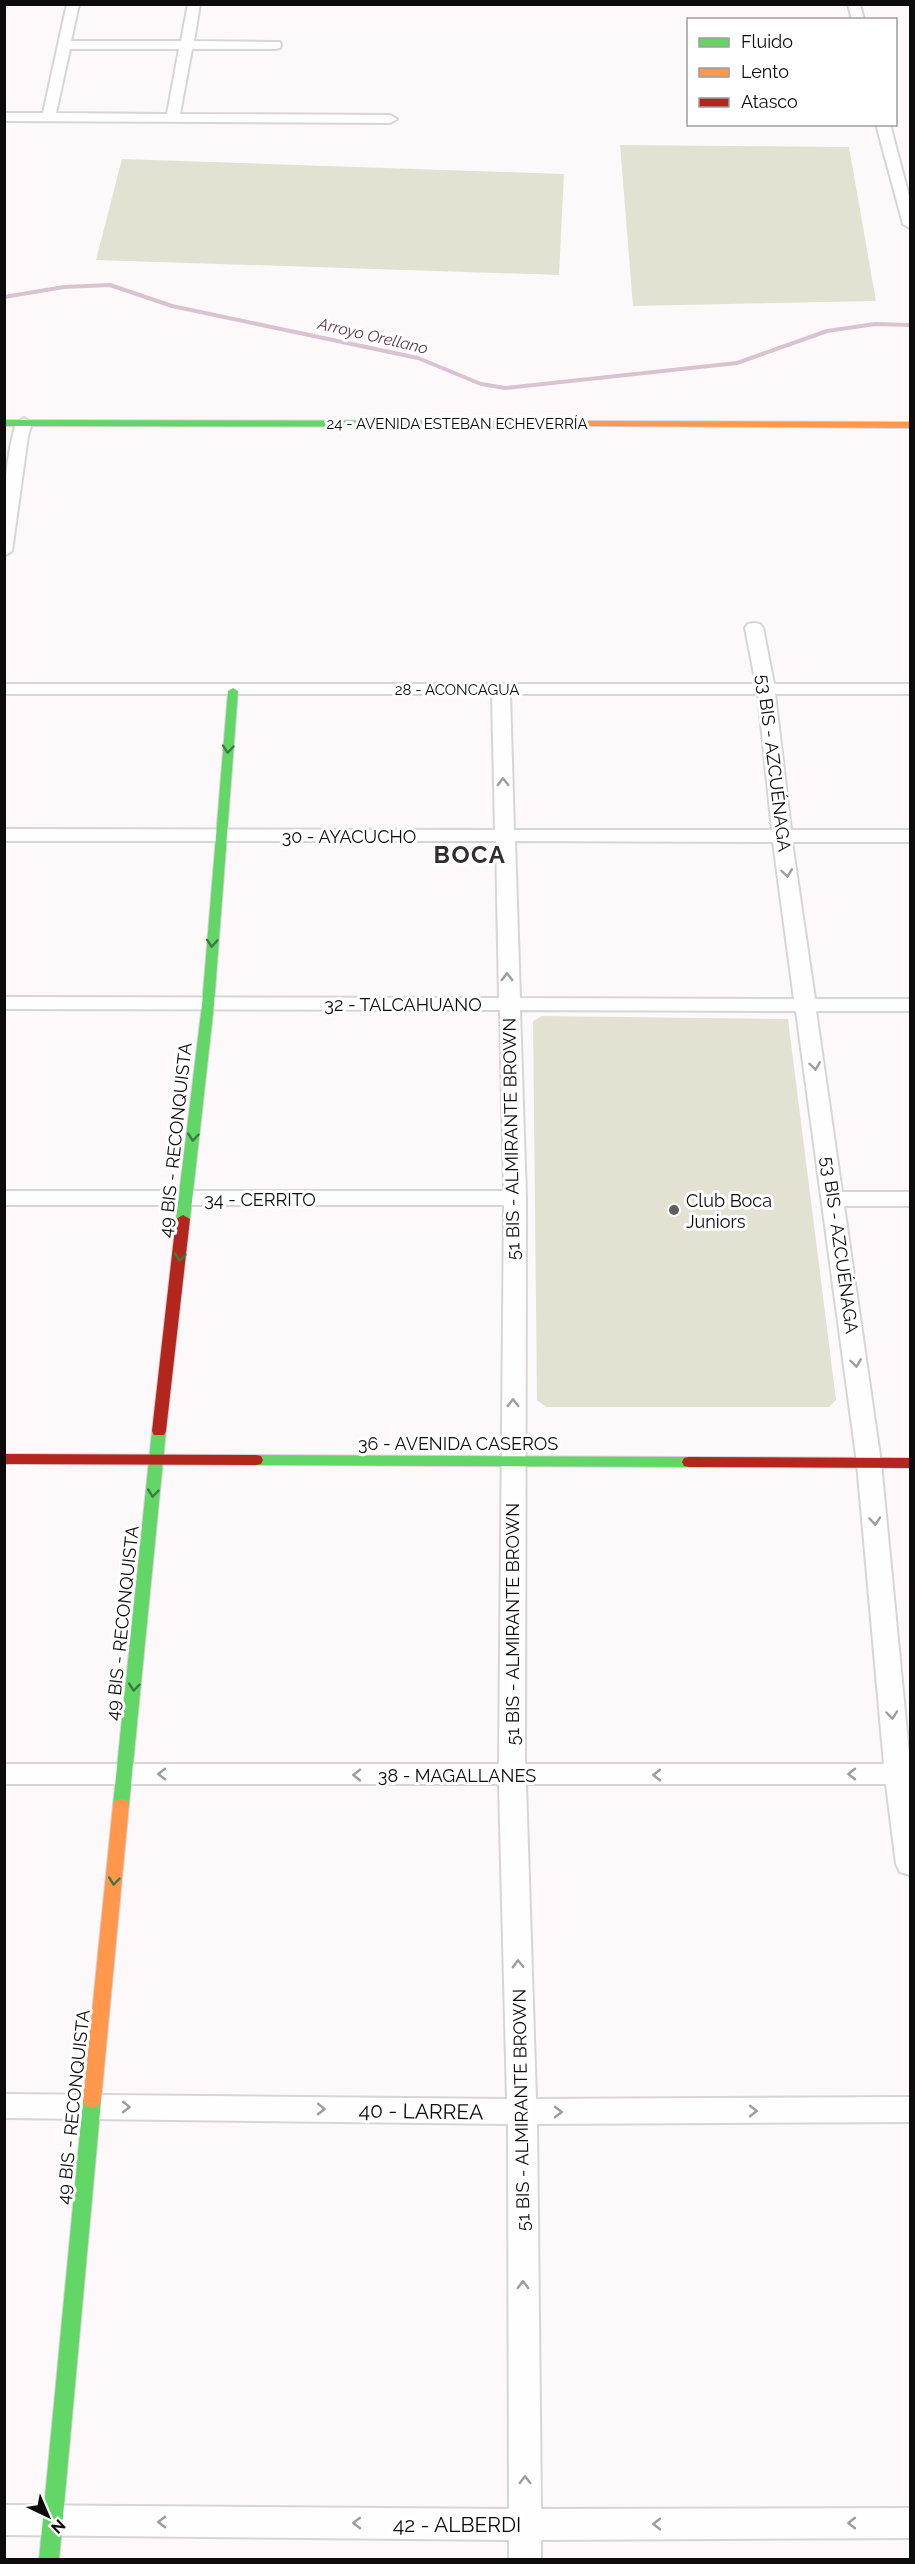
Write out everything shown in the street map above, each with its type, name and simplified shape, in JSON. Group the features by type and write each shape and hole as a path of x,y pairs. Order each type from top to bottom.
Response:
{"street":[{"path":"49,117 63,45 74,4"},
{"path":"173,118 194,4"},
{"path":"63,45 275,45"},
{"path":"4,117 390,119"},
{"path":"884,126 910,224"},
{"name":"24 - AVENIDA ESTEBAN ECHEVERRÍA","path":"4,423 16,432 910,425"},
{"path":"4,551 16,432"},
{"name":"53 BIS - AZCUÉNAGA","path":"754,628 766,690 782,836 869,1463 904,1774 910,1864"},
{"name":"28 - ACONCAGUA","path":"4,689 233,691 910,689"},
{"name":"51 BIS - ALMIRANTE BROWN","path":"501,690 515,1198 512,1775 522,2112 525,2559"},
{"name":"49 BIS - RECONQUISTA","path":"49,2559 91,2106 156,1459 208,1005 233,691"},
{"name":"30 - AYACUCHO","path":"4,835 910,837"},
{"name":"32 - TALCAHUANO","path":"4,1004 910,1005"},
{"name":"34 - CERRITO","path":"4,1198 515,1198"},
{"path":"833,1199 910,1199"},
{"name":"36 - AVENIDA CASEROS","path":"4,1460 910,1463"},
{"name":"38 - MAGALLANES","path":"4,1774 904,1774"},
{"name":"40 - LARREA","path":"4,2106 522,2112 910,2110"},
{"name":"42 - ALBERDI","path":"4,2520 525,2524 910,2523"}],"shaded area":[{"path":"620,145 849,147 876,301 633,306"},
{"path":"122,159 564,174 559,275 96,260"},
{"name":"Club Boca Juniors","path":"542,1016 788,1019 836,1400 829,1407 546,1407 537,1400 533,1021"}],"waterway":[{"name":"Arroyo Orellano","path":"4,297 64,287 110,285 172,306 418,358 481,384 505,388 737,363 827,331 875,324 910,325"}],"traffic: fast":[{"path":"4,423 584,424"},
{"path":"183,1219 208,1005 233,691"},
{"path":"121,1805 159,1431"},
{"path":"256,1460 689,1462"},
{"path":"49,2560 92,2101"}],"traffic: slow":[{"path":"584,424 910,425"},
{"path":"92,2101 121,1805"}],"traffic: jam":[{"path":"159,1431 183,1219"},
{"path":"4,1459 256,1460"},
{"path":"689,1462 910,1463"}],"place":[{"name":"Club Boca Juniors","path":"674,1210"}],"district":[{"name":"BOCA","path":"470,854"}]}
